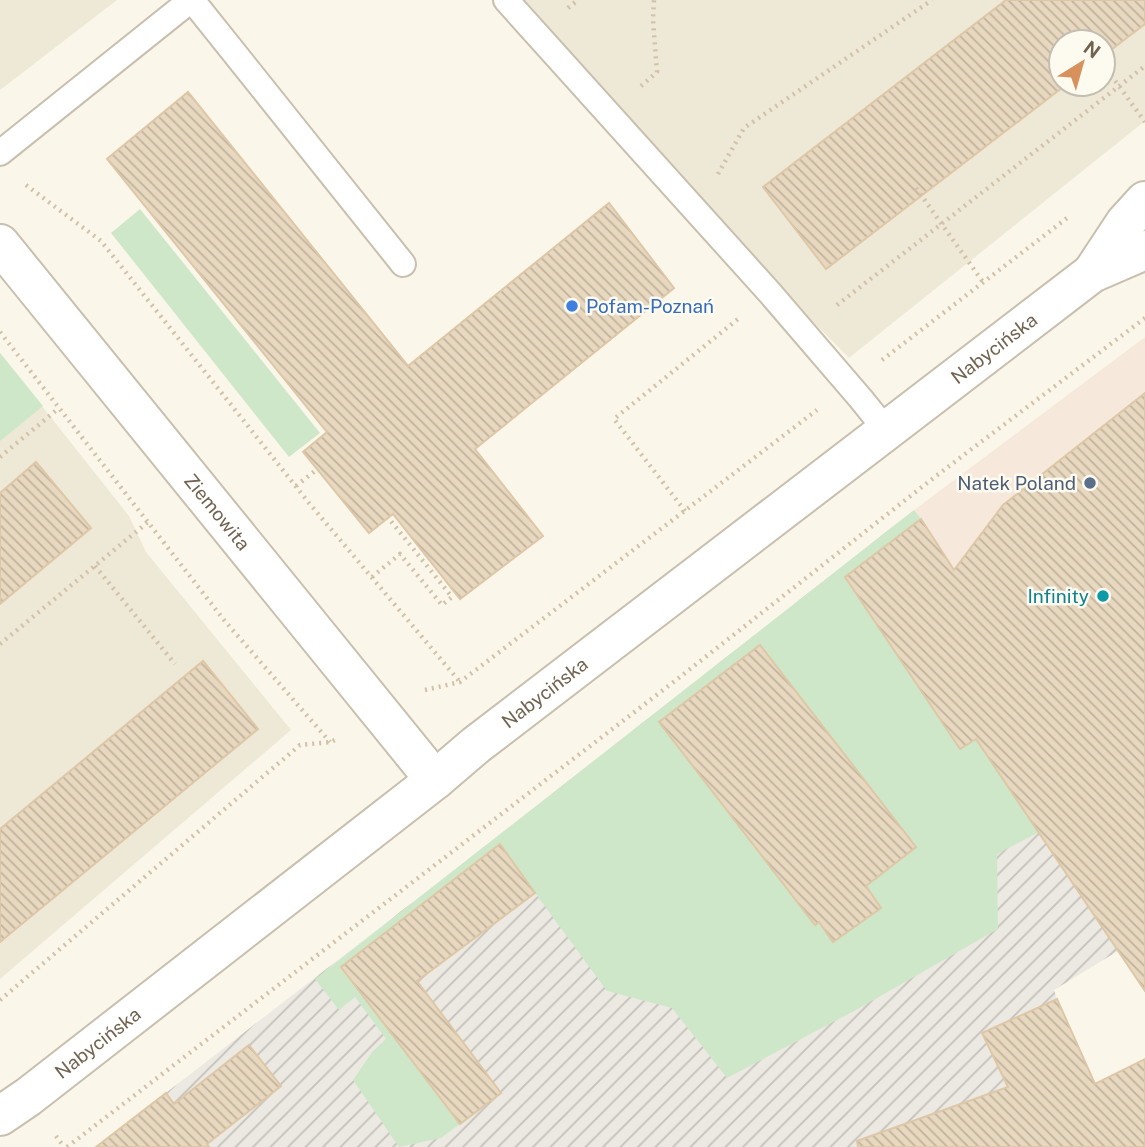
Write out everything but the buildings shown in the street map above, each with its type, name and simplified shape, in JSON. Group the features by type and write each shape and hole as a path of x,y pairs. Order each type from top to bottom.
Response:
{"street":[{"name":"Nabycińska","path":"1092,273 1125,223 1145,201"},
{"name":"Ziemowita","path":"0,244 435,780"},
{"name":"Nabycińska","path":"0,1116 435,780 476,745 1092,273 1145,250"}],"lane":[{"path":"0,153 192,0 403,264"},
{"path":"506,0 770,293 886,430"}],"path":[{"path":"610,114 657,72 654,0"},
{"path":"694,209 705,198 744,128 932,0"},
{"path":"803,331 1145,66"},
{"path":"1117,83 1145,122"},
{"path":"24,183 102,241 296,486 460,682"},
{"path":"916,188 983,282"},
{"path":"0,1000 300,745 331,742 382,716 416,693 460,682 1072,215"},
{"path":"685,511 614,419 770,293"},
{"path":"55,1135 66,1147 1145,318"},
{"path":"0,332 224,620 331,742"},
{"path":"0,457 59,408"},
{"path":"296,486 316,470"},
{"path":"372,577 400,554 442,605 452,597 390,520"},
{"path":"0,644 148,522"},
{"path":"95,566 175,664"}],"shaded area":[{"path":"0,0 117,0 0,90"},
{"path":"495,0 1145,0 1145,121 849,358"},
{"path":"1145,337 1145,855 914,510"},
{"path":"0,353 129,516 146,552 291,730 0,979"},
{"path":"914,510 1039,697 1118,951 1054,990 1057,999 982,1033 1038,1147 96,1147 502,833"}],"green space":[{"path":"140,209 320,433 289,457 111,233"},
{"path":"0,353 43,406 0,441"},
{"path":"914,510 921,519 845,577 960,749 976,739 1039,832 997,854 998,929 856,1010 727,1078 672,1008 607,991 499,844 341,967 460,1124 441,1138 399,1147 353,1080 372,1052 386,1039 355,997 339,1010 315,979","holes":["760,645 916,847 866,886 881,908 834,942 819,922 815,925"]}],"place":[{"name":"Pofam-Poznań","path":"572,306"},
{"name":"Natek Poland","path":"1090,483"},
{"name":"Infinity","path":"1103,596"}]}
